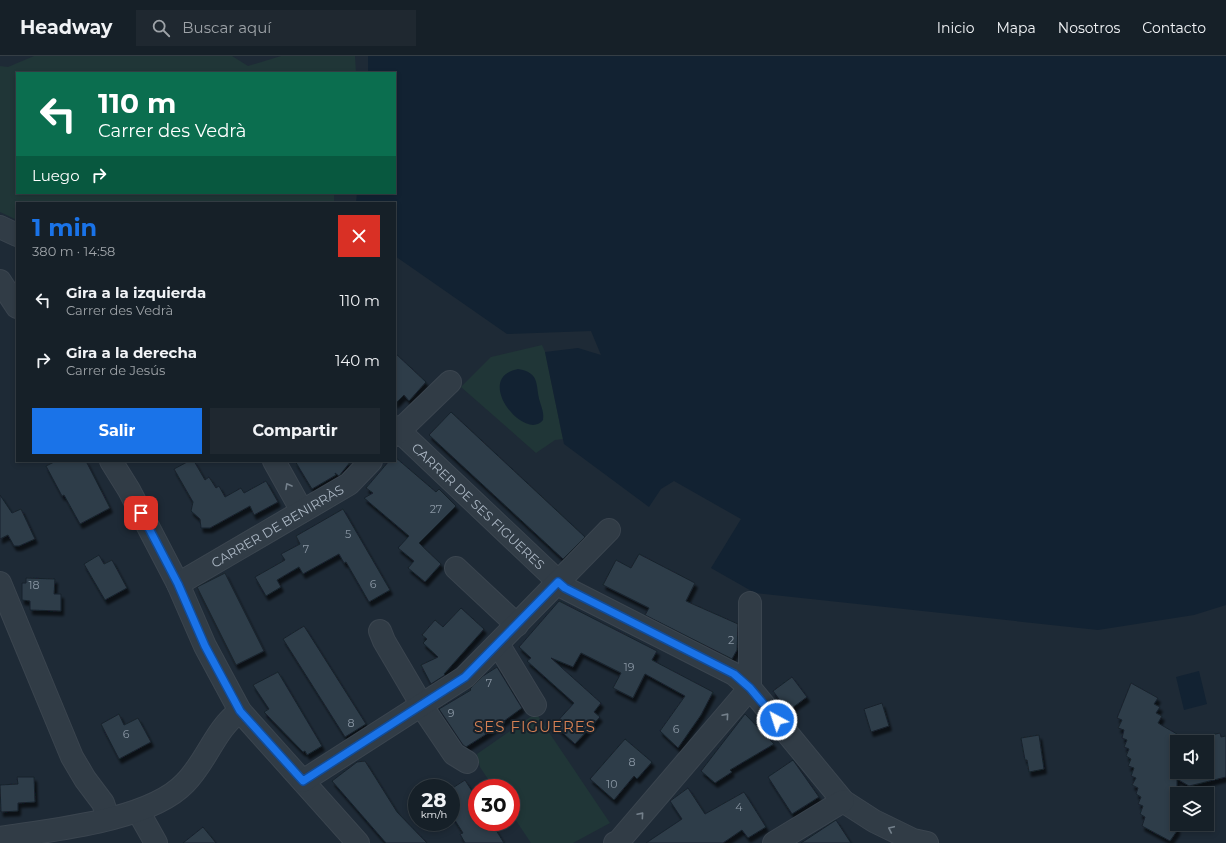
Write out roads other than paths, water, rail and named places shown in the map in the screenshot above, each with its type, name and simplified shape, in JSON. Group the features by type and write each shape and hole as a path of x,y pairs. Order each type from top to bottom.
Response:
{"street":[{"path":"0,227 16,234"},
{"path":"0,281 11,308"},
{"path":"396,431 450,382"},
{"name":"CARRER DE SES FIGUERES","path":"396,431 565,588 734,674 750,688 843,801 874,821 913,840 927,843"},
{"path":"113,462 129,490 178,584 205,646 240,711 358,843"},
{"path":"275,462 302,511"},
{"name":"CARRER DE BENIRRÀS","path":"178,584 350,484 370,462"},
{"path":"303,781 465,677 609,530"},
{"path":"456,568 516,625"},
{"path":"0,583 72,756 85,779 103,803 108,818"},
{"path":"615,843 750,688 750,602"},
{"path":"380,631 384,641 422,706 454,754 467,762"},
{"path":"498,644 535,705"},
{"path":"0,838 138,811 166,797 184,785 199,768 224,726 240,711"},
{"path":"774,843 843,801"},
{"path":"138,811 156,843"}],"water":[{"path":"368,56 1226,56 1226,605 1194,615 1098,630 755,593 711,568 741,519 674,481 661,489 649,507 564,444 545,352 578,348 601,355 591,331 507,334 396,257 396,202 356,202 357,194 396,194 396,72 368,72"},
{"path":"518,369 530,373 536,381 543,411 543,420 535,425 525,423 515,416 506,406 501,395 500,384 505,375"},
{"path":"1199,671 1207,704 1184,710 1176,677"}],"district":[{"name":"SES FIGUERES","path":"535,726"}]}
